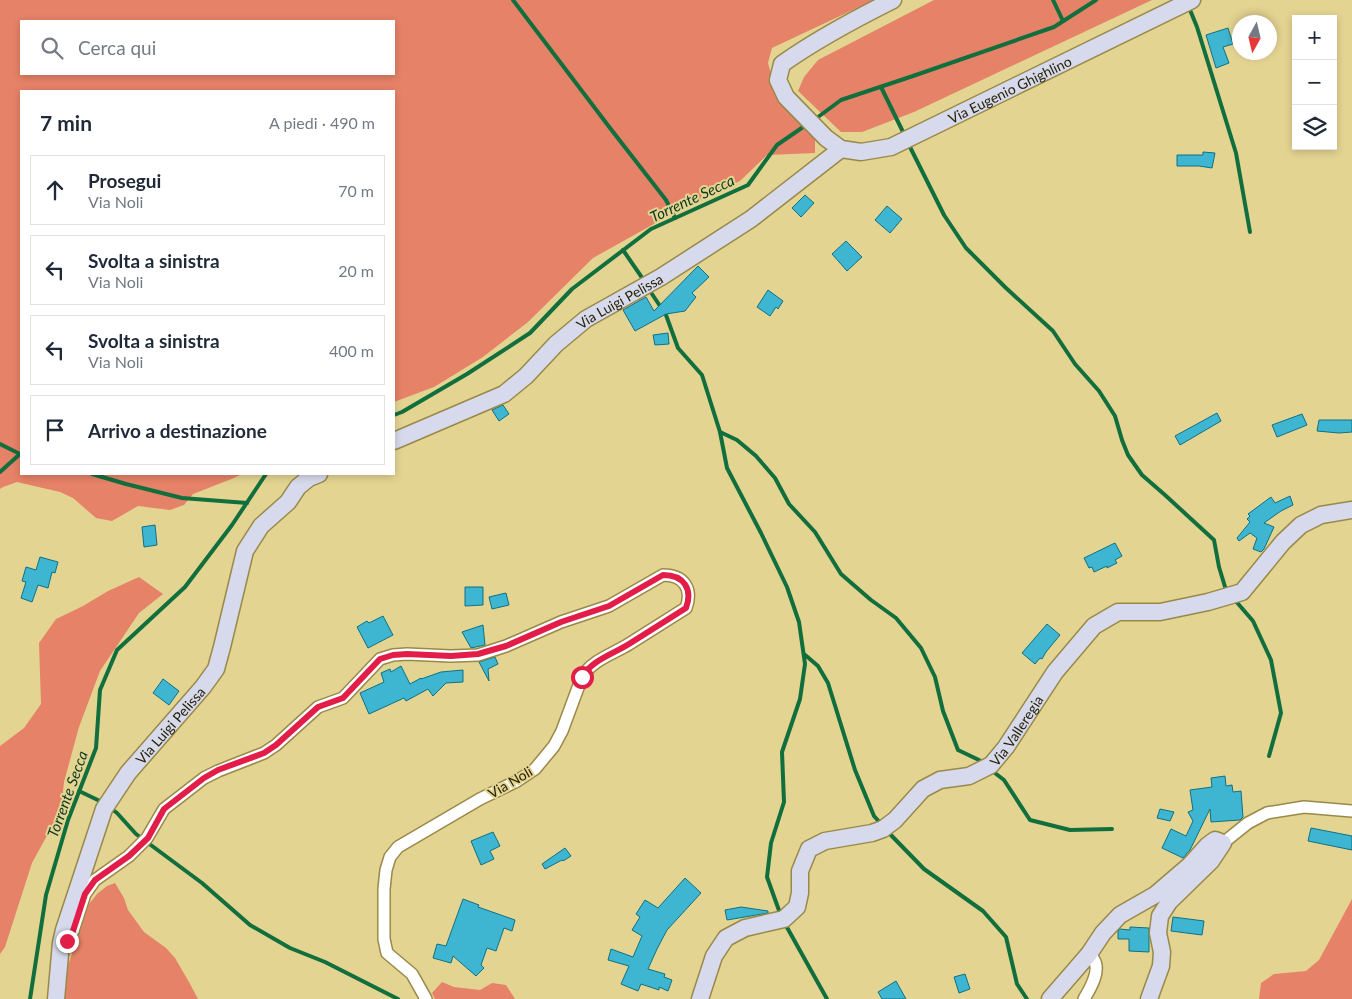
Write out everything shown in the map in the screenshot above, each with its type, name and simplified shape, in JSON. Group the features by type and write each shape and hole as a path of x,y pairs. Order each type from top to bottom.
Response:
{"street":[{"path":"841,149 826,138 786,97 778,80 782,64 855,18 893,0"},
{"name":"Via Eugenio Ghighlino","path":"841,149 861,152 891,147 1192,0"},
{"name":"Via Luigi Pelissa","path":"395,442 504,394 526,376 556,344 586,320 661,277 751,219 841,149"},
{"name":"Via Luigi Pelissa","path":"56,999 64,930 104,809 128,773 198,694 216,669 245,551 261,526 288,502 298,487 317,475"},
{"name":"Via Valleregia","path":"700,999 714,956 726,938 745,928 784,919 797,907 800,894 800,871 809,849 825,841 872,833 883,829 895,820 923,789 940,780 969,776 991,765 1006,747 1055,672 1094,626 1118,612 1160,612 1208,602 1242,592 1283,542 1301,524 1321,515 1352,510"},
{"name":"Via Noli","path":"61,943 67,941 73,931 85,894 95,880 129,856 148,838 164,809 204,778 218,770 264,753 276,745 318,707 343,698 380,659 393,655 407,654 451,656 478,654 506,646 561,622 609,606 663,575 677,577 683,582 689,594 686,608 586,670 562,731 554,746 535,769 517,781 480,799 398,847 390,857 386,870 384,889 384,939 388,953 412,974 426,999"},
{"path":"1149,999 1161,966 1162,952 1158,933 1160,916 1169,902 1211,861 1223,843 1248,824 1267,813 1304,807 1352,811"},
{"path":"1050,999 1089,954 1103,932 1120,915 1155,895 1190,865 1215,840 1223,843"},
{"path":"1084,999 1092,986 1096,968 1094,960 1089,954"}],"shaded area":[{"path":"0,0 874,0 772,48 768,63 777,95 815,138 815,153 767,155 740,181 661,220 593,258 528,322 483,357 434,387 395,402 395,90 20,90 20,475 240,475 193,494 184,505 170,510 138,506 112,521 96,518 73,498 60,492 17,482 0,489"},
{"path":"934,0 1152,0 914,112 862,132 841,132 798,91 804,77 818,60"},
{"path":"139,577 163,594 139,613 100,671 79,727 64,782 61,810 32,863 5,947 0,954 0,746 24,728 41,704 39,643 56,619 108,591"},
{"path":"115,883 124,898 128,910 144,932 166,948 175,958 198,999 63,999 68,965 89,904 97,894 107,886"},
{"path":"1352,899 1352,999 1259,999 1261,983 1274,974 1306,971 1319,960"},
{"path":"442,982 454,987 480,990 492,983 506,985 515,999 435,999 432,993"}],"building":[{"path":"1228,28 1232,44 1223,47 1229,63 1216,68 1206,35"},
{"path":"1203,152 1215,153 1212,168 1177,166 1177,155 1203,155"},
{"path":"805,195 814,203 801,217 792,208"},
{"path":"887,206 902,219 890,233 875,220"},
{"path":"846,241 862,257 847,271 832,254"},
{"path":"698,266 709,277 692,293 696,297 685,311 666,314 635,331 623,310 646,297 654,311"},
{"path":"768,290 783,301 770,316 757,307"},
{"path":"668,333 669,344 655,345 653,335"},
{"path":"503,405 509,414 499,421 492,410"},
{"path":"1217,413 1221,421 1180,445 1175,436"},
{"path":"1302,414 1307,425 1277,437 1272,425"},
{"path":"1319,420 1352,420 1352,432 1317,431"},
{"path":"1290,496 1293,505 1264,523 1274,527 1261,552 1253,549 1257,538 1250,533 1239,541 1237,538 1250,522 1247,519 1250,516 1248,514 1271,497 1275,503"},
{"path":"155,525 157,545 144,547 142,527"},
{"path":"1115,543 1122,556 1115,560 1117,563 1094,572 1092,567 1089,568 1084,558"},
{"path":"40,557 58,562 55,573 52,572 48,588 38,585 32,602 21,598 26,582 22,581 26,567 36,570"},
{"path":"465,587 483,587 483,605 465,606"},
{"path":"506,593 509,605 492,609 489,597"},
{"path":"383,616 393,635 368,648 357,627 367,621 369,623"},
{"path":"1047,624 1060,635 1042,659 1040,658 1035,664 1022,653"},
{"path":"483,625 485,645 471,648 462,632"},
{"path":"495,657 498,664 488,669 489,681 479,662"},
{"path":"401,666 410,684 421,678 441,672 463,670 463,682 446,683 433,696 428,689 406,701 404,698 369,714 360,693 384,682 381,673 390,669 391,672"},
{"path":"163,679 179,691 169,705 153,693"},
{"path":"1225,776 1226,786 1232,785 1233,792 1241,791 1243,817 1240,820 1211,822 1210,809 1190,850 1183,858 1162,848 1171,829 1186,836 1193,821 1188,812 1193,810 1190,790 1212,787 1211,778"},
{"path":"1160,809 1174,812 1170,821 1157,818"},
{"path":"1311,828 1352,836 1352,850 1308,841"},
{"path":"493,832 500,846 490,851 494,859 481,865 471,841"},
{"path":"565,848 571,856 545,869 542,864"},
{"path":"685,878 701,893 667,930 648,969 665,974 664,977 672,980 668,991 659,987 659,990 641,984 638,991 621,984 629,966 608,960 611,949 633,957 642,936 632,930 640,917 636,914 645,900 658,908"},
{"path":"463,899 479,905 478,907 515,920 512,931 504,928 496,951 487,948 481,965 484,968 476,976 453,956 451,963 433,958 437,944 446,946"},
{"path":"741,907 768,911 768,913 727,920 725,910"},
{"path":"1173,917 1204,921 1202,935 1171,931"},
{"path":"1130,927 1149,928 1149,952 1129,951 1129,939 1118,939 1118,931 1120,929 1130,930"},
{"path":"965,974 970,989 959,993 954,977"},
{"path":"896,981 906,999 882,999 878,992"}],"waterway":[{"path":"513,0 666,200 675,218"},
{"path":"1053,0 1063,21"},
{"name":"Torrente Secca","path":"814,120 841,100 1054,27 1096,0"},
{"path":"1188,5 1197,27 1236,153 1250,232"},
{"path":"881,87 905,136"},
{"name":"Torrente Secca","path":"395,415 467,374 530,333 572,289 651,229 748,185 777,145 806,125"},
{"path":"908,143 944,215 966,248 1053,331 1075,364 1099,391 1115,416 1128,455 1142,475 1214,540 1219,567 1228,592"},
{"path":"623,250 645,282"},
{"path":"648,288 666,315 678,348 702,375 720,432 727,468 787,587 799,622 805,664 800,699 782,752 784,802 771,843 767,877 781,916"},
{"path":"720,432 737,440 756,456 775,478 789,504 815,532 841,574 871,600 896,618 921,648 935,677 943,711 958,750 984,764"},
{"path":"0,444 20,454"},
{"path":"0,472 20,454"},
{"path":"95,475 182,498 247,503"},
{"name":"Torrente Secca","path":"30,999 46,895 68,820 96,748 100,690 117,650 185,587 232,525 265,475"},
{"path":"1234,599 1253,621 1271,660 1281,713 1269,756"},
{"path":"804,654 818,666 828,683 855,770 874,816 882,825"},
{"path":"991,770 1004,780 1030,820 1070,830 1112,829"},
{"path":"79,791 104,803"},
{"path":"109,807 136,834 202,883 250,925 290,948 325,962 398,999"},
{"path":"888,832 924,869 983,911 1006,937 1017,984 1027,999"},
{"path":"784,922 827,999"}],"route":[{"path":"67,941 73,931 85,894 95,880 129,856 148,838 164,809 204,778 218,770 264,753 276,745 318,707 343,698 380,659 393,655 407,654 451,656 478,654 506,646 561,622 609,606 663,575 677,577 683,582 689,594 686,608 594,664 586,670 582,677"}]}
